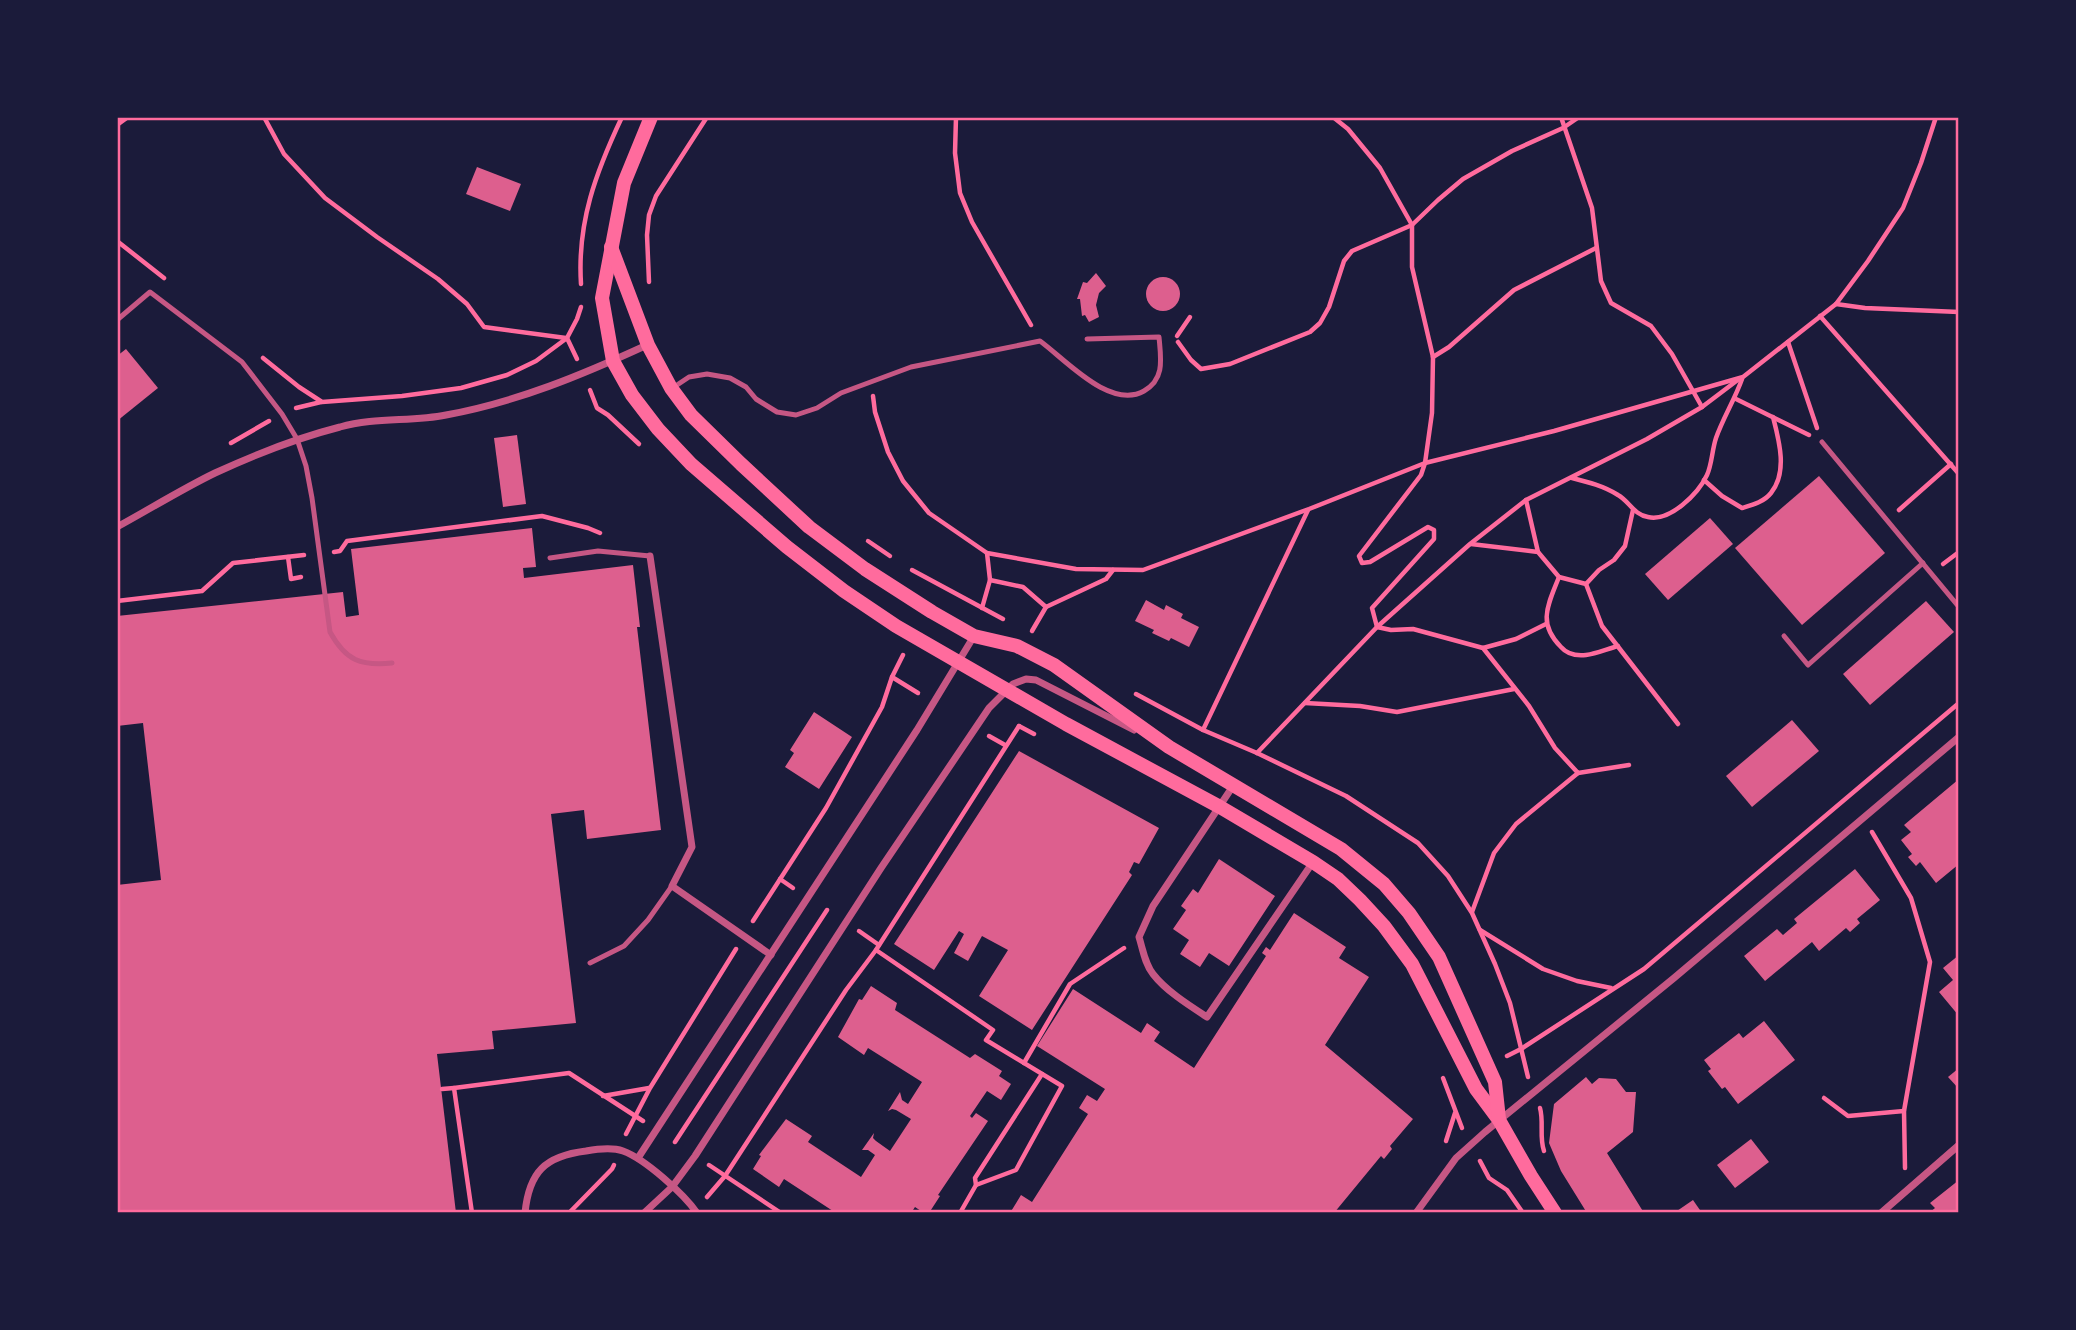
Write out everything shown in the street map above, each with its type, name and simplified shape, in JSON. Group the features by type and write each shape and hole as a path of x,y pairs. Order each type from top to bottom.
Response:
{"main road":[{"path":"651,117 624,183 602,298 613,360 632,396 658,429 691,464 844,591 958,663 1220,807 1338,879 1384,926 1412,964 1476,1089 1499,1120 1555,1213"},
{"path":"611,247 648,345 671,388 691,415 809,527 865,569 974,636 1017,646 1054,665 1169,747 1341,849 1384,884 1409,913 1439,957 1495,1082 1499,1120"}],"street":[{"path":"117,527 213,474 297,439 344,426 443,416 512,400 556,385 648,345"},
{"path":"650,556 692,848 671,886 771,955"},
{"path":"638,1158 917,730 974,636"},
{"path":"644,1213 672,1187 695,1156 975,727 1013,684 1026,679 1036,680 1169,747"},
{"path":"1416,1213 1456,1158 1471,1144 1674,978 1959,737"},
{"path":"1234,785 1153,906 1139,937 1145,959 1154,975 1207,1017 1313,862"},
{"path":"1881,1213 1959,1145"},
{"path":"525,1213 529,1185 545,1165 554,1158 595,1149 620,1149 638,1158 696,1211"}],"lane":[{"path":"117,320 150,292 242,362 282,414 297,439 306,466 330,632 347,655 366,664 392,663"},
{"path":"671,388 689,377 708,374 730,378 777,412 796,415 817,408 841,393 911,367 1040,341 1084,377 1118,396 1129,397 1140,393 1158,379 1161,372 1159,338 1087,339"},
{"path":"1822,442 1959,607"},
{"path":"550,558 598,551 650,556"},
{"path":"1784,636 1808,664 1923,563"},
{"path":"590,962 624,946 648,920 671,886"}],"path":[{"path":"117,125 128,117"},
{"path":"260,355 322,402 461,388 507,375 536,361 567,338 484,327 467,304 439,279 325,198 284,154 264,117"},
{"path":"649,284 649,215 656,196 707,117"},
{"path":"956,117 955,153 960,193 972,222 1040,341"},
{"path":"1332,117 1348,129 1380,168 1412,225 1412,267 1433,357 1432,413 1421,475 1359,556 1362,563 1370,562 1428,527 1434,530 1434,539 1372,608 1377,626"},
{"path":"1561,117 1592,208 1601,281 1611,303 1651,326 1672,354 1702,407"},
{"path":"1175,338 1201,369 1230,364 1310,332 1320,323 1329,307 1344,261 1352,251 1412,225 1463,179 1512,151 1578,120 1578,117"},
{"path":"1257,753 1377,626 1470,544 1526,500 1647,439 1702,407 1836,303 1903,208 1936,117"},
{"path":"117,241 170,282"},
{"path":"1433,357 1449,347 1514,290 1596,248"},
{"path":"1836,303 1865,308 1959,312"},
{"path":"1821,316 1959,474"},
{"path":"1788,342 1822,442"},
{"path":"871,381 875,412 888,452 903,481 929,513 986,553 1076,569 1143,570 1425,463 1554,432 1743,377"},
{"path":"1571,478 1605,487 1622,497 1633,510 1648,517 1663,516 1682,506 1699,489 1708,473 1716,439 1743,377"},
{"path":"1735,399 1822,442"},
{"path":"1704,480 1722,496 1742,508 1759,502 1772,493 1780,471 1781,446 1773,417"},
{"path":"1887,520 1951,464"},
{"path":"1526,500 1538,552 1559,577 1586,584"},
{"path":"1135,693 1203,730 1309,509"},
{"path":"1586,584 1599,570 1614,560 1625,546 1633,510"},
{"path":"327,552 340,551 347,541 542,516 588,527 601,533"},
{"path":"865,539 898,562"},
{"path":"1470,544 1538,552"},
{"path":"982,608 990,580 986,553"},
{"path":"117,601 202,591 233,564 314,554"},
{"path":"288,557 291,579 301,577"},
{"path":"907,567 1006,621"},
{"path":"1029,634 1046,607 1106,579 1113,570"},
{"path":"1559,577 1548,604 1546,624 1552,638 1566,653 1584,656 1618,646"},
{"path":"990,580 1023,587 1046,607"},
{"path":"1586,584 1602,626 1678,724"},
{"path":"1377,626 1391,630 1412,629 1483,648 1516,639 1546,624"},
{"path":"1483,648 1529,706 1555,748 1578,772"},
{"path":"569,1213 612,1169 650,1088 826,808 882,707 899,660"},
{"path":"1304,703 1360,706 1397,712 1514,689"},
{"path":"1487,1065 1521,1049 1644,969 1959,703"},
{"path":"696,1211 726,1176 846,990 876,950 1018,726 1044,738"},
{"path":"1472,913 1494,853 1516,824 1578,772 1629,765"},
{"path":"1863,817 1911,898 1930,962 1904,1111 1906,1190"},
{"path":"675,1142 827,910"},
{"path":"1480,930 1543,969 1577,981 1612,988"},
{"path":"1024,1063 1070,984 1139,937"},
{"path":"876,950 993,1030 986,1040 1062,1086 1016,1170 976,1185"},
{"path":"1440,1071 1459,1122 1489,1178 1507,1190 1523,1213"},
{"path":"442,1089 569,1073 781,1213"},
{"path":"1445,1083 1468,1073"},
{"path":"960,1213 976,1185 975,1178 1042,1074"},
{"path":"454,1088 472,1213"},
{"path":"603,1096 650,1088"},
{"path":"1824,1098 1848,1116 1904,1111"}],"building":[{"path":"477,167 521,184 510,211 466,194"},
{"path":"1096,273 1106,286 1099,293 1096,305 1099,317 1089,322 1085,315 1082,316 1080,299 1077,299 1083,282 1087,283"},
{"path":"1163,277 1175,282 1180,294 1175,306 1163,311 1151,306 1146,294 1151,282"},
{"path":"126,349 158,388 117,421 117,356"},
{"path":"517,435 526,504 503,507 494,438"},
{"path":"1819,476 1885,553 1802,625 1735,548"},
{"path":"1710,518 1733,544 1668,600 1645,574"},
{"path":"532,528 536,567 523,568 524,578 633,565 640,627 637,627 661,830 587,839 584,810 551,814 576,1023 492,1031 494,1049 437,1054 456,1213 117,1213 117,885 161,880 143,723 117,726 117,616 343,592 346,617 359,615 351,549"},
{"path":"1146,600 1164,610 1166,605 1183,614 1181,618 1199,627 1189,647 1152,633 1154,630 1135,621"},
{"path":"1926,601 1954,632 1870,705 1843,674"},
{"path":"814,712 852,737 819,789 785,767 794,753 790,750"},
{"path":"1792,720 1819,751 1752,807 1726,776"},
{"path":"1019,751 1159,828 1139,864 1134,862 1129,872 1132,875 1032,1030 979,996 1008,950 982,936 968,961 954,953 964,934 959,931 934,970 894,944"},
{"path":"1959,779 1959,864 1936,883 1920,862 1916,866 1908,857 1912,854 1901,840 1911,832 1904,825"},
{"path":"1219,859 1275,896 1229,966 1209,953 1200,967 1180,954 1189,940 1173,929 1186,910 1181,906 1193,889 1198,893"},
{"path":"1855,869 1880,900 1857,919 1860,923 1850,932 1846,928 1819,951 1812,942 1765,981 1744,956 1777,929 1783,935 1797,923 1794,919"},
{"path":"1294,913 1346,947 1339,958 1369,977 1325,1045 1413,1119 1390,1146 1392,1149 1384,1159 1381,1156 1334,1213 1010,1213 1021,1195 1032,1202 1088,1114 1079,1108 1087,1095 1097,1101 1105,1089 1037,1046 1073,989 1141,1033 1147,1023 1160,1032 1154,1041 1194,1068 1266,956 1262,953 1266,947 1270,950"},
{"path":"1959,955 1959,1016 1939,992 1953,980 1943,968"},
{"path":"871,986 897,1003 895,1010 970,1058 975,1054 1002,1071 999,1076 1011,1084 1001,1100 987,1091 970,1116 972,1118 976,1113 988,1121 938,1195 940,1196 929,1213 915,1207 911,1213 836,1213 784,1179 779,1187 753,1169 761,1156 759,1155 786,1119 812,1136 808,1142 861,1177 875,1155 868,1150 862,1150 874,1133 873,1138 890,1151 911,1119 896,1110 888,1111 900,1092 902,1100 908,1104 922,1082 868,1048 864,1055 838,1037 859,999 862,1000"},
{"path":"1764,1021 1795,1060 1738,1104 1708,1071 1711,1069 1704,1060 1739,1033 1743,1038"},
{"path":"1959,1068 1959,1089 1948,1077"},
{"path":"1586,1077 1592,1084 1599,1078 1616,1079 1626,1092 1636,1092 1633,1132 1607,1153 1644,1213 1587,1213 1561,1171 1549,1143 1554,1104"},
{"path":"1751,1139 1769,1162 1735,1188 1717,1165"},
{"path":"1959,1180 1959,1213 1929,1213 1935,1208 1930,1203"},
{"path":"1693,1200 1702,1213 1674,1213"}]}
